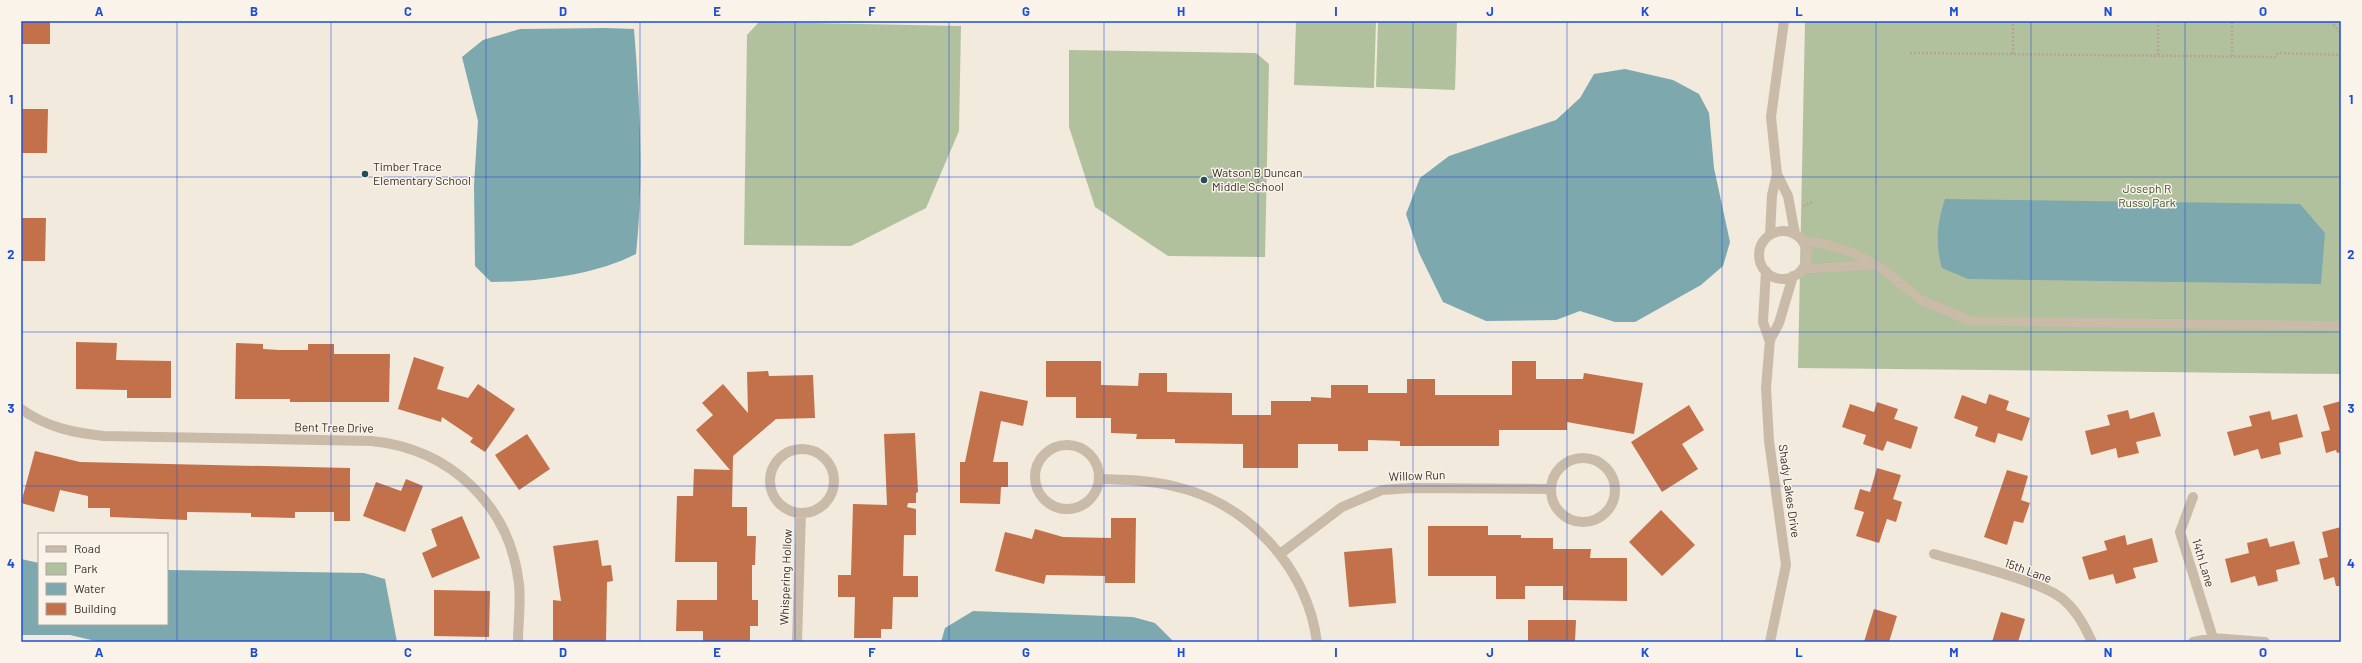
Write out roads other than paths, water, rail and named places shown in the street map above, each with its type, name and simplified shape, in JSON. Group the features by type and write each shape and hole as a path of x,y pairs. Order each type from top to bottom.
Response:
{"street":[{"path":"1770,235 1772,195 1777,174 1771,117 1784,21"},
{"path":"1777,174 1788,196 1795,234"},
{"path":"1782,231 1795,234 1803,241 1808,256 1802,269 1793,276 1779,278 1766,271 1760,259 1759,252 1764,240 1770,235 1782,231"},
{"name":"Shady Lakes Drive","path":"1766,271 1763,322 1770,342"},
{"name":"Shady Lakes Drive","path":"1770,642 1786,565 1769,440 1766,388 1770,342 1779,323 1793,276"},
{"name":"Bent Tree Drive","path":"21,409 41,421 80,434 112,436 372,441 410,448 434,457 456,471 472,485 491,508 504,530 513,555 519,584 518,642"},
{"path":"1069,445 1080,448 1090,454 1095,462 1099,479 1092,498 1083,505 1072,509 1061,509 1051,505 1042,498 1035,484 1035,472 1038,462 1048,451 1058,446 1069,445"},
{"name":"Whispering Hollow","path":"804,448 815,451 830,465 834,476 834,487 827,501 818,509 801,513 785,509 777,502 770,488 769,476 773,466 783,454 804,448"},
{"path":"1586,458 1596,461 1606,467 1615,485 1615,496 1608,510 1599,518 1589,522 1577,522 1567,518 1558,511 1551,497 1551,489 1554,475 1564,464 1574,459 1586,458"},
{"path":"1099,479 1150,481 1178,487 1205,496 1242,517 1263,535 1280,554 1296,578 1307,604 1317,642"},
{"name":"Willow Run","path":"1280,554 1342,507 1382,490 1411,488 1551,489"},
{"name":"14th Lane","path":"2193,497 2180,532 2213,638"},
{"name":"Whispering Hollow","path":"797,642 801,513"},
{"name":"15th Lane","path":"1934,554 2040,587 2064,600 2082,621 2092,642"},
{"path":"2193,642 2213,638 2265,642"}],"lane":[{"path":"1803,241 1821,243 1854,254 1875,265 1921,300 1971,321 2341,326"},
{"path":"1802,269 1875,265"}],"water":[{"path":"520,29 634,29 640,142 640,198 636,254 603,267 565,276 527,281 491,282 475,266 474,185 478,121 462,57 483,40"},
{"path":"1625,69 1673,80 1699,94 1709,113 1714,168 1730,242 1723,266 1701,285 1635,322 1615,322 1580,311 1556,320 1486,321 1443,302 1419,253 1406,214 1420,178 1449,156 1556,120 1580,98 1594,74"},
{"path":"1945,199 2300,204 2325,233 2321,284 1968,279 1942,268 1938,250 1938,233 1940,216"},
{"path":"21,559 38,563 38,625 168,625 168,570 364,573 385,579 397,642 100,642 70,635 21,635"},
{"path":"973,611 1133,617 1155,623 1174,642 941,642 945,628"}],"place":[{"name":"Timber Trace Elementary School","path":"365,174"},
{"name":"Watson B Duncan Middle School","path":"1204,180"}],"park label":[{"name":"Joseph R Russo Park","path":"2147,196"}]}
